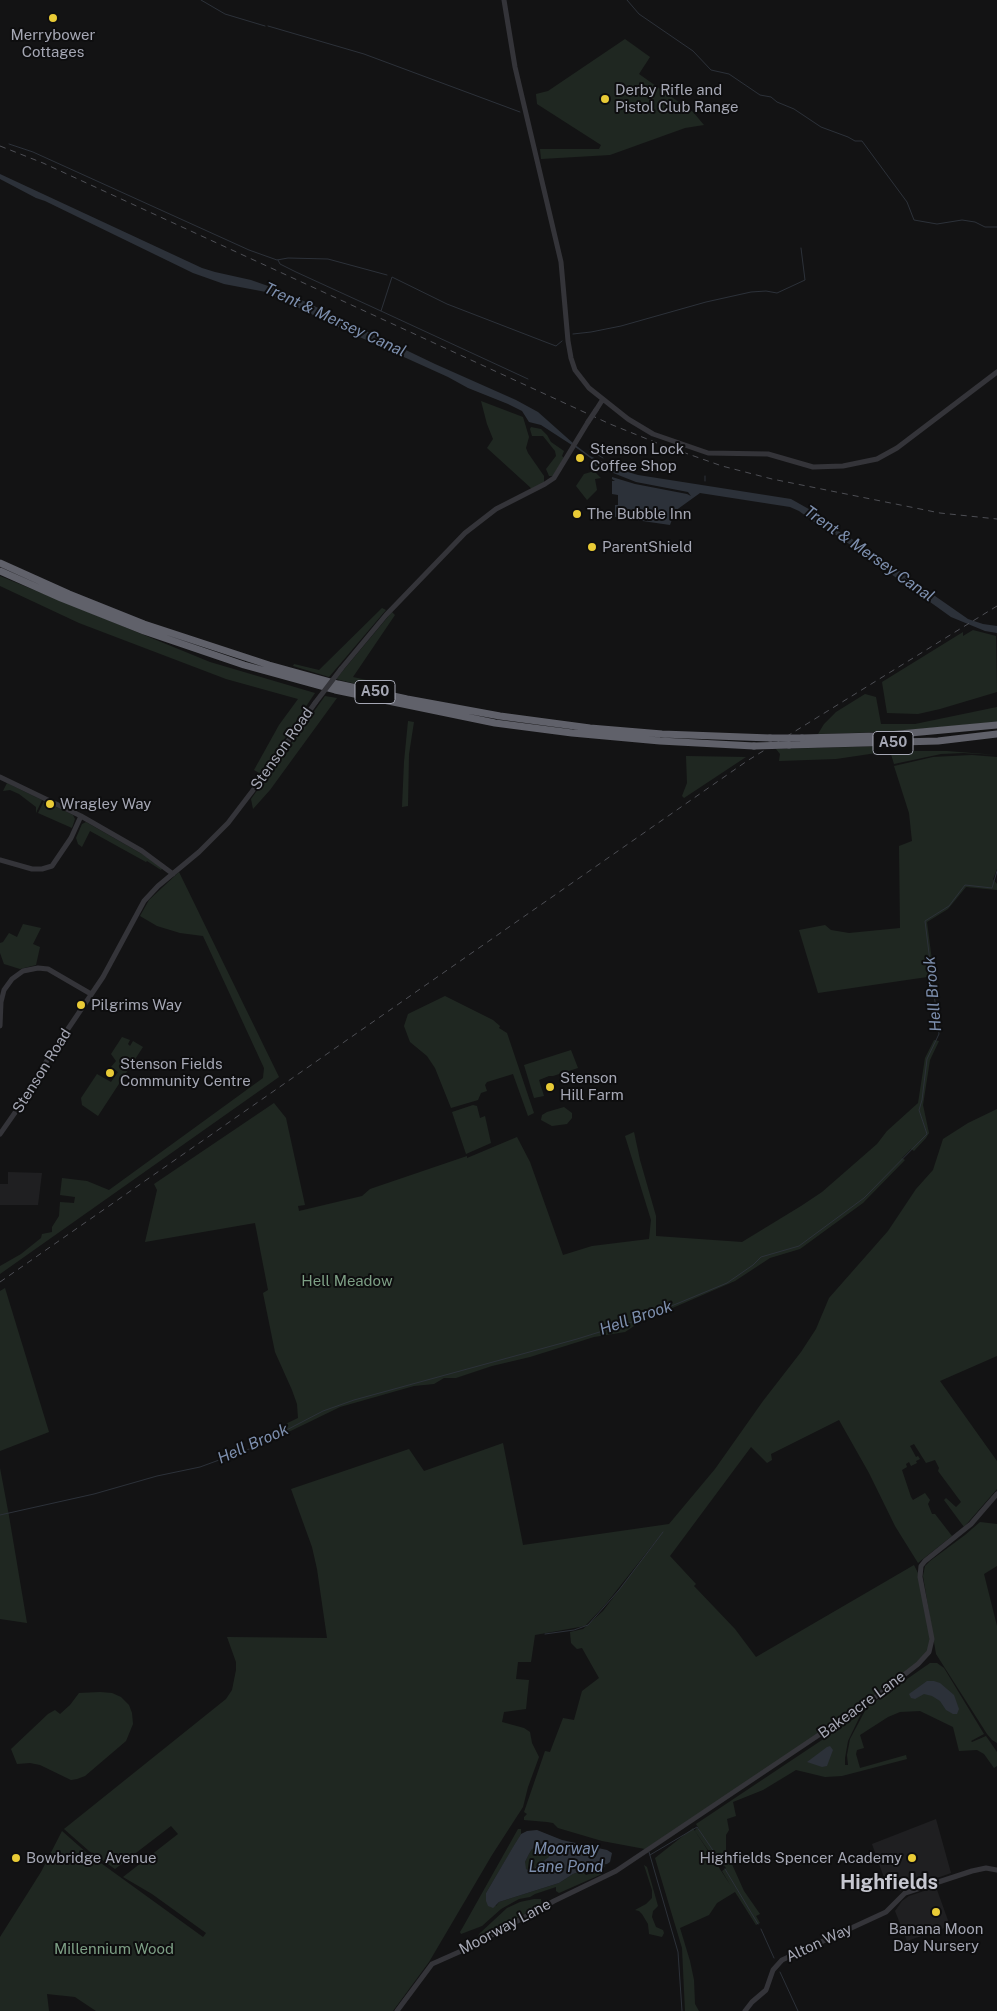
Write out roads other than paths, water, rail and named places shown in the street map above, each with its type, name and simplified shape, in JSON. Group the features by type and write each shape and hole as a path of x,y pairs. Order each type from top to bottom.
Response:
{"highway":[{"name":"A50","path":"0,563 69,594 153,627 270,665 338,684 500,716 590,728 662,734 770,738 878,736 997,725"},
{"name":"A50","path":"0,571 144,631 244,665 335,690 495,723 572,734 754,746 938,741 997,734"}],"street":[{"path":"504,0 515,67 561,262 571,358 580,378 628,419 653,434 708,453 768,454 813,466 843,466 878,459 897,448 997,372"},
{"name":"Stenson Road","path":"0,1134 91,994 144,901 158,886 200,852 228,823 258,785 341,669 386,615 458,539 496,510 550,481 557,474 603,399"},
{"path":"0,777 81,816 142,851 173,874"},
{"path":"0,860 32,869 52,866 71,838 81,816"},
{"path":"0,1026 1,1002 4,990 12,979 23,971 38,968 48,969 91,994"},
{"name":"Bakeacre Lane","path":"630,1861 877,1696 926,1656 932,1639 920,1577 921,1566 925,1560 971,1524 997,1494"},
{"name":"Moorway Lane","path":"397,2011 432,1964 468,1948 554,1900 616,1871 630,1861"},
{"name":"Alton Way","path":"745,2011 766,1990 773,1970 779,1962 888,1911 899,1897 911,1891 980,1869 997,1870"}],"water":[{"name":"Trent & Mersey Canal","path":"0,174 202,268 251,280 285,292 435,364 516,400 538,412 590,456 621,470 638,475 791,499 814,512 841,533 859,543 968,619 997,626 997,633 985,631 951,617 838,536 790,507 700,493 675,511 670,525 615,517 615,505 618,505 618,495 612,494 612,481 615,481 612,477 691,496 688,492 636,482 595,466 593,460 578,449 541,425 529,422 522,411 508,404 468,388 266,292 224,284 193,273 36,198 0,179"},
{"path":"927,1681 940,1683 954,1695 959,1709 957,1714 946,1710 940,1701 932,1696 924,1694 915,1699 911,1698 909,1694"},
{"path":"830,1746 833,1750 827,1766 822,1767 807,1762 827,1747"},
{"name":"Moorway Lane Pond","path":"537,1830 562,1840 607,1850 612,1853 610,1862 573,1874 559,1883 499,1902 493,1908 488,1906 486,1893 521,1834","holes":["539,1847 548,1852 549,1857 535,1867 533,1872 526,1869 525,1862 532,1849"]}],"waterway":[{"path":"201,0 225,14 265,26"},
{"path":"627,0 639,14 693,51 711,70 729,74 760,95 771,97 777,102 794,109 821,127 855,141 862,141 907,202 914,220 937,224 962,220 975,222 985,227 997,227"},
{"path":"268,26 364,54 520,112"},
{"path":"9,144 33,152 249,250 277,260 288,258 328,259 387,275"},
{"path":"573,334 621,326 706,302 751,292 766,291 777,293 805,280 801,248"},
{"path":"278,260 280,264 296,272 381,311 392,277 447,304 548,343 556,346 562,341"},
{"path":"381,311 528,379"},
{"path":"590,450 603,458"},
{"path":"705,476 705,481"},
{"name":"Hell Brook","path":"0,1515 94,1494 157,1476 200,1467 252,1448 323,1411 354,1400 577,1339 635,1321 727,1283 761,1257 799,1246 864,1198 927,1134 919,1110 927,1059 939,1034 925,921 949,906 965,885 992,888 997,871"},
{"path":"545,1634 574,1630 588,1625 619,1590 663,1532"},
{"path":"650,1855 697,1827 723,1865"},
{"path":"649,1852 678,1952 682,2011"},
{"path":"725,1869 758,1924"},
{"path":"761,1929 774,1958"},
{"path":"780,1972 798,2011"}],"railway":[{"path":"0,146 43,163 610,424 657,443 722,466 772,479 940,513 997,519"},
{"path":"0,1282 747,761 997,606"}],"place":[{"name":"Merrybower Cottages","path":"53,18"},
{"name":"Derby Rifle and Pistol Club Range","path":"605,99"},
{"name":"Stenson Lock Coffee Shop","path":"580,458"},
{"name":"The Bubble Inn","path":"577,514"},
{"name":"ParentShield","path":"592,547"},
{"name":"Wragley Way","path":"50,804"},
{"name":"Pilgrims Way","path":"81,1005"},
{"name":"Stenson Fields Community Centre","path":"110,1073"},
{"name":"Stenson Hill Farm","path":"550,1087"},
{"name":"Bowbridge Avenue","path":"16,1858"},
{"name":"Highfields Spencer Academy","path":"912,1858"},
{"name":"Banana Moon Day Nursery","path":"936,1912"}],"district":[{"name":"Highfields","path":"889,1883"}],"park label":[{"name":"Hell Meadow","path":"347,1281"},
{"name":"Millennium Wood","path":"114,1949"}]}
